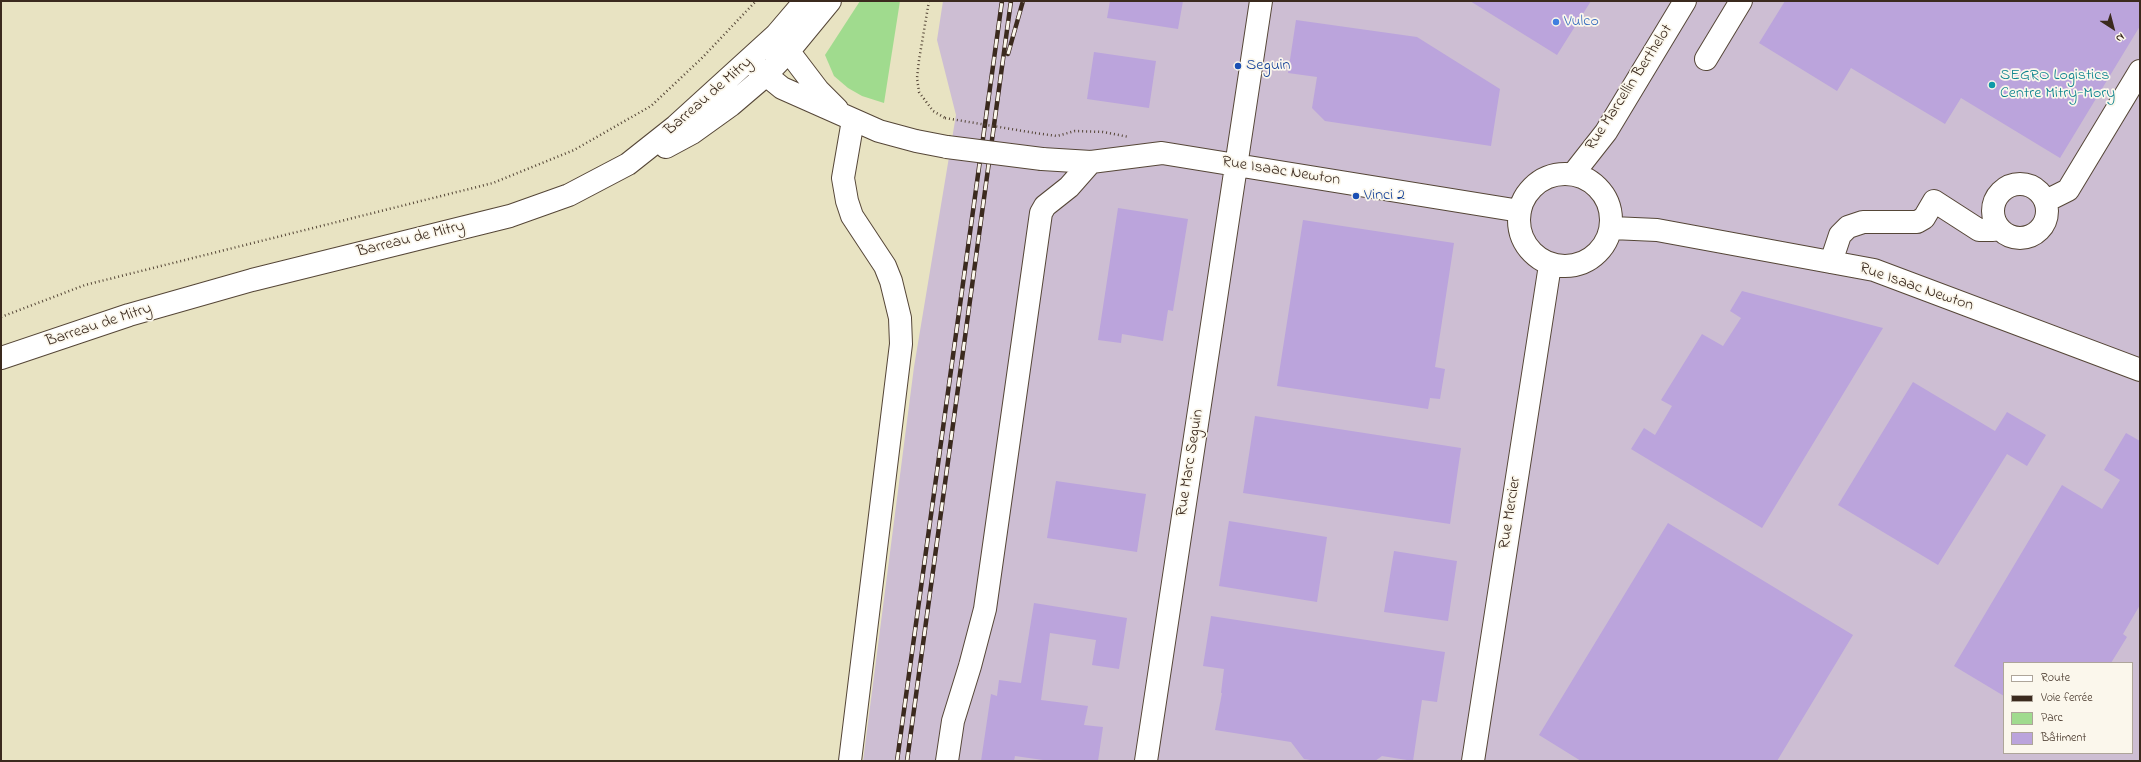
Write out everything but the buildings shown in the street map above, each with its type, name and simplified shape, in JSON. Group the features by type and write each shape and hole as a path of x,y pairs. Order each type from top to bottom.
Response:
{"street":[{"path":"782,44 805,1"},
{"path":"782,44 830,1"},
{"name":"Rue Marc Seguin","path":"1146,761 1261,1"},
{"name":"Rue Marcellin Berthelot","path":"1573,174 1606,132 1685,1"},
{"path":"1706,59 1740,1"},
{"path":"782,44 818,90 847,116 844,178 847,202 852,216 885,266 891,281 900,318 901,344 850,761"},
{"name":"Barreau de Mitry","path":"1,358 129,315 252,280 510,216 569,195 628,164 676,126 757,68 782,44"},
{"name":"Rue Isaac Newton","path":"757,68 782,88 814,103 896,136 947,147 1042,159 1091,162 1162,153 1520,211"},
{"path":"2046,201 2068,190 2140,71"},
{"path":"947,761 953,721 970,666 985,609 1041,213 1045,206 1069,187 1091,162"},
{"path":"1557,174 1573,174 1587,179 1599,187 1608,199 1612,213 1612,228 1606,244 1596,256 1582,264 1571,266 1550,265 1537,258 1527,248 1521,234 1519,220 1520,211 1522,204 1530,190 1542,180 1557,174"},
{"path":"2023,184 2031,186 2039,191 2046,201 2048,215 2045,224 2040,231 2032,236 2016,238 2009,236 1998,227 1994,219 1994,202 2006,188 2023,184"},
{"path":"1831,262 1840,235 1848,227 1863,222 1917,222 1924,218 1934,201 1979,230 1993,230 1998,227"},
{"name":"Rue Isaac Newton","path":"1612,228 1657,230 1874,270 2140,370"},
{"name":"Rue Mercier","path":"1473,761 1550,265"}],"path":[{"path":"1,317 85,285 493,183 574,150 650,106 701,59 756,1"},
{"path":"929,1 917,78 919,92 933,111 945,118 1057,136 1075,131 1103,132 1136,138"}],"shaded area":[{"path":"943,1 2140,1 2140,761 863,761 914,367 956,115 937,40"}],"green space":[{"path":"860,1 900,1 884,103 862,96 848,88 834,76 825,55"}],"railway":[{"path":"897,761 1002,1"},
{"path":"907,761 1011,1"},
{"path":"1008,54 1023,1"}],"place":[{"name":"Vulco","path":"1556,22"},
{"name":"Seguin","path":"1238,66"},
{"name":"SEGRO Logistics Centre Mitry-Mory","path":"1992,85"},
{"name":"Vinci 2","path":"1356,196"}]}
